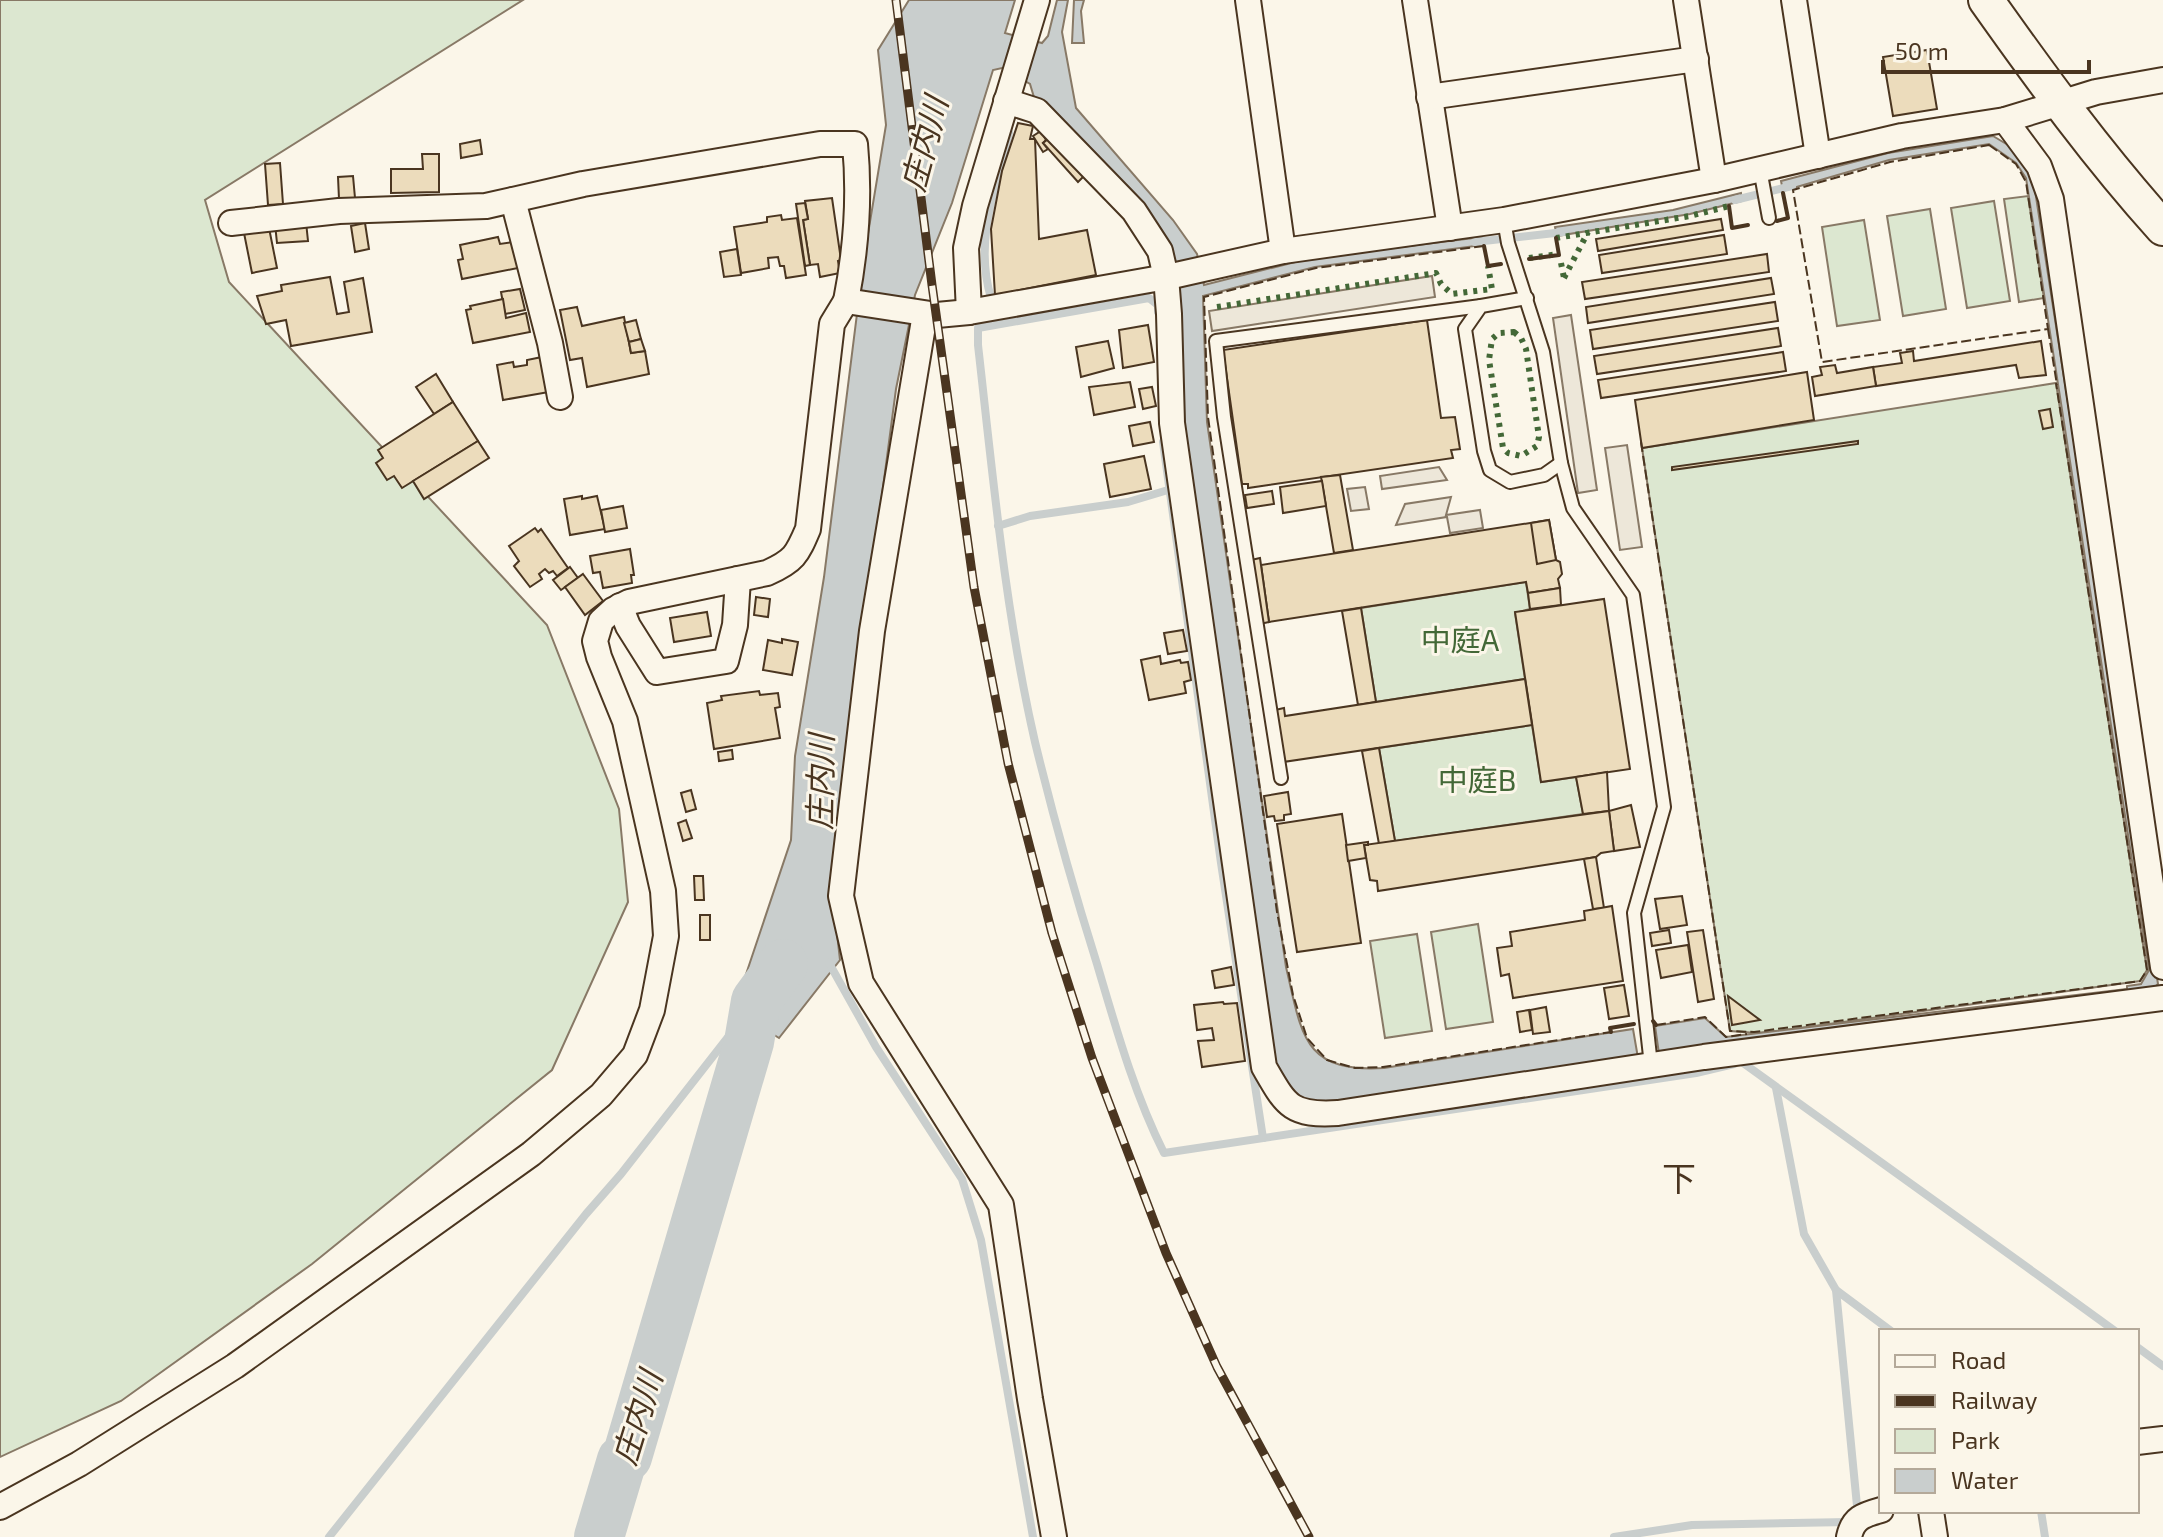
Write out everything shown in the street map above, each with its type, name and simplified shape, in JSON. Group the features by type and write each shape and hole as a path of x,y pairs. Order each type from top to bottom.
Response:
{"main road":[{"path":"1986,0 2059,103 2124,185 2163,228"}],"street":[{"path":"969,312 966,248 975,206 1014,98 1025,38 1037,0"},
{"path":"1248,0 1283,251"},
{"path":"1415,0 1450,228"},
{"path":"1686,0 1714,180"},
{"path":"1794,0 1818,156"},
{"path":"1429,97 1696,59"},
{"path":"851,302 937,315 969,312 1169,277 1283,251 1450,228 1506,230 1714,180 1761,176 1818,156 1902,136 2005,120 2096,92 2163,80"},
{"path":"1014,98 1037,111 1134,211 1160,251 1169,277 1172,423 1264,1067 1284,1101 1316,1114 1338,1113 1650,1060 1704,1057 2163,998"},
{"path":"2005,120 2039,166 2051,199 2163,967"},
{"path":"0,1507 79,1464 248,1357 531,1154 601,1095 635,1055 652,1010 666,936 663,891 625,721 595,641 601,621 629,602 767,573 785,565 797,555 808,529 832,324 851,302 858,175 855,144 820,144 583,184 486,206 339,211 231,223"},
{"path":"513,200 550,343 560,397"},
{"path":"920,313 872,631 841,896 861,983 1001,1205 1054,1537"},
{"path":"620,606 628,626 657,672 726,661 735,625 738,579"},
{"path":"2139,1442 2163,1439"},
{"path":"1931,1513 1935,1537"}],"lane":[{"path":"1761,176 1769,218"},
{"path":"1506,230 1543,352 1561,463 1573,508 1633,595 1664,807 1634,913 1650,1060"},
{"path":"1281,778 1224,417 1216,341 1527,298"},
{"path":"1481,306 1465,329 1484,451 1490,470 1510,482 1544,475 1561,463"}],"green space":[{"path":"0,0 523,0 205,200 229,282 547,625 619,809 628,902 552,1070 312,1264 121,1401 0,1457"},
{"path":"2028,196 2044,298 2019,302 2004,199"},
{"path":"1994,201 2010,301 1967,308 1951,208"},
{"path":"1930,209 1946,309 1903,316 1887,216"},
{"path":"1864,220 1880,320 1837,326 1822,227"},
{"path":"2056,383 2147,970 2140,981 1778,1031 1730,1031 1642,448"},
{"name":"中庭A","path":"1526,582 1530,609 1515,613 1525,679 1376,702 1361,608"},
{"name":"中庭B","path":"1532,725 1541,782 1576,777 1583,814 1395,841 1379,748"},
{"path":"1478,924 1493,1022 1446,1029 1431,932"},
{"path":"1417,934 1432,1031 1385,1038 1370,941"}],"shaded area":[{"path":"1432,276 1435,297 1212,331 1209,311"},
{"path":"1571,315 1597,490 1578,493 1553,318"},
{"path":"1627,445 1642,547 1620,550 1605,448"},
{"path":"1439,467 1447,480 1382,489 1380,476"},
{"path":"1365,487 1369,509 1351,511 1347,489"},
{"path":"1451,497 1446,515 1480,510 1483,528 1450,533 1447,517 1396,525 1405,504"}],"water":[{"path":"909,0 1015,0 1005,33 1042,43 1048,36 1057,0 1068,0 1062,32 1076,108 1173,220 1197,254 1204,285 1311,258 1482,237 1483,245 1315,267 1203,296 1207,422 1286,967 1302,1030 1321,1056 1336,1064 1384,1068 1633,1029 1638,1058 1319,1107 1289,1093 1276,1066 1228,747 1184,429 1170,260 1036,104 1030,84 1002,68 993,70 952,203 915,295 896,389 854,707 833,898 840,960 779,1038 734,1010 791,840 795,756 824,577 864,258 886,125 878,50"},
{"path":"1074,0 1084,0 1081,11 1084,43 1072,43"},
{"path":"1993,136 2013,148 2032,171 2158,984 2151,991 1659,1054 1655,1026 1705,1018 1726,1037 2127,989 2127,986 2141,984 2149,970 2026,178 2016,163 1989,144 1889,160 1783,191 1781,181 1888,153"},
{"path":"1741,193 1742,201 1690,214 1557,236 1555,227 1673,210"}],"building":[{"path":"1927,50 1937,109 1893,116 1883,57"},
{"path":"1018,123 1033,126 1030,139 1035,139 1039,239 1087,230 1096,275 995,295 991,229 1002,171"},
{"path":"1041,131 1046,140 1043,143 1048,149 1043,152 1033,136"},
{"path":"1052,136 1086,174 1078,182 1043,143"},
{"path":"480,140 482,154 461,158 460,144"},
{"path":"422,154 439,154 439,192 391,193 391,169 423,169"},
{"path":"280,163 283,204 268,205 265,164"},
{"path":"353,176 355,198 339,199 338,177"},
{"path":"832,198 840,273 820,277 818,264 810,265 803,220 808,219 805,201"},
{"path":"805,203 808,219 803,220 810,265 805,266 796,204"},
{"path":"781,215 782,220 797,218 806,275 786,278 784,266 780,266 778,257 768,258 769,268 741,273 734,227 767,222 767,217"},
{"path":"1721,219 1723,230 1598,251 1596,239"},
{"path":"306,222 308,241 277,243 275,224"},
{"path":"365,223 369,249 355,252 351,226"},
{"path":"269,228 277,268 252,273 244,233"},
{"path":"1724,235 1727,254 1602,273 1599,255"},
{"path":"498,237 500,244 513,242 518,268 462,279 458,260 463,259 460,245"},
{"path":"737,249 741,275 724,277 720,252"},
{"path":"1767,254 1769,272 1585,299 1582,282"},
{"path":"330,277 337,314 349,312 344,282 363,278 372,332 291,346 286,320 266,324 257,296 282,291 281,285"},
{"path":"1771,278 1774,294 1588,323 1586,307"},
{"path":"520,289 525,310 505,314 501,292"},
{"path":"503,299 506,318 526,313 530,332 473,343 466,310 471,309 470,306"},
{"path":"1775,302 1778,321 1593,349 1590,330"},
{"path":"577,307 582,326 624,317 631,353 645,351 649,374 587,387 582,358 570,360 560,310"},
{"path":"636,320 641,339 629,342 624,323"},
{"path":"1427,320 1441,418 1455,417 1460,449 1451,450 1453,458 1248,488 1248,484 1242,484 1223,350"},
{"path":"1148,325 1154,362 1123,368 1119,330"},
{"path":"1778,328 1781,346 1597,374 1594,356"},
{"path":"641,339 645,351 631,353 629,342"},
{"path":"1108,341 1114,368 1081,377 1076,347"},
{"path":"2041,341 2046,375 2019,378 2016,365 1876,386 1873,367 1902,363 1900,353 1913,351 1914,361"},
{"path":"1783,352 1786,371 1601,398 1598,380"},
{"path":"542,357 549,392 503,400 497,365 513,362 514,367 527,365 527,360"},
{"path":"1835,365 1837,373 1873,367 1876,386 1815,396 1812,377 1822,375 1820,367"},
{"path":"1807,372 1814,420 1642,448 1635,400"},
{"path":"436,374 453,402 434,414 416,387"},
{"path":"1130,382 1135,407 1094,415 1089,387"},
{"path":"1152,387 1156,406 1143,409 1139,389"},
{"path":"453,402 478,441 402,488 394,476 387,480 376,463 383,458 378,450"},
{"path":"2050,409 2053,427 2043,429 2039,411"},
{"path":"1150,422 1154,442 1133,446 1129,426"},
{"path":"478,441 489,458 424,499 413,481"},
{"path":"1858,441 1858,444 1672,470 1672,467"},
{"path":"1144,456 1151,489 1110,497 1104,464"},
{"path":"1340,475 1353,550 1334,553 1321,477"},
{"path":"1322,481 1326,506 1283,513 1280,487"},
{"path":"1272,491 1274,504 1247,508 1245,495"},
{"path":"582,496 582,499 597,496 605,529 570,535 564,499"},
{"path":"623,506 627,528 605,532 601,510"},
{"path":"1549,520 1556,560 1560,562 1562,574 1558,579 1560,588 1528,593 1526,582 1269,622 1261,565"},
{"path":"1549,520 1556,560 1537,564 1531,523"},
{"path":"535,528 538,532 541,529 568,568 557,576 545,569 539,574 542,579 530,587 514,566 519,561 509,546"},
{"path":"630,549 634,575 631,575 632,583 603,588 600,572 593,573 590,556"},
{"path":"1260,558 1269,622 1260,624 1251,560"},
{"path":"570,567 578,578 561,590 553,580"},
{"path":"583,574 603,601 585,615 565,587"},
{"path":"1560,588 1561,605 1530,609 1528,593"},
{"path":"756,597 770,599 768,617 754,615"},
{"path":"1604,599 1630,769 1541,782 1515,612"},
{"path":"1361,608 1376,702 1358,705 1342,611"},
{"path":"707,612 711,636 674,642 670,618"},
{"path":"1183,630 1187,651 1168,654 1164,633"},
{"path":"782,639 798,642 792,675 763,670 768,640 782,643"},
{"path":"1160,656 1161,664 1180,660 1181,663 1188,662 1191,680 1184,682 1186,693 1149,700 1141,660"},
{"path":"1525,679 1532,725 1283,762 1275,710 1284,708 1285,716"},
{"path":"759,691 760,695 778,693 780,707 775,708 780,738 714,749 707,703 722,700 721,696"},
{"path":"1379,748 1395,841 1379,844 1362,751"},
{"path":"732,750 733,759 719,761 718,752"},
{"path":"1607,772 1609,811 1583,814 1576,777"},
{"path":"691,790 696,809 686,812 681,793"},
{"path":"1288,792 1291,814 1284,815 1284,820 1275,821 1274,816 1267,817 1264,796"},
{"path":"1631,805 1640,847 1614,851 1609,811"},
{"path":"1609,811 1614,851 1596,857 1378,891 1377,881 1370,880 1364,845"},
{"path":"1342,814 1361,943 1297,952 1277,824"},
{"path":"686,820 692,838 683,841 678,823"},
{"path":"1368,842 1364,845 1366,858 1348,861 1346,845"},
{"path":"1596,857 1604,908 1593,909 1584,859"},
{"path":"694,876 703,876 704,900 695,900"},
{"path":"1682,896 1687,925 1660,929 1655,899"},
{"path":"1612,906 1623,981 1513,998 1509,974 1501,976 1497,948 1512,946 1510,932 1585,920 1584,911"},
{"path":"700,915 710,915 710,940 700,940"},
{"path":"1669,930 1671,943 1652,946 1650,933"},
{"path":"1703,930 1714,999 1698,1002 1687,932"},
{"path":"1688,945 1692,972 1661,978 1656,950"},
{"path":"1231,967 1234,985 1215,988 1212,971"},
{"path":"1624,985 1629,1016 1609,1019 1604,988"},
{"path":"1728,996 1760,1020 1732,1025"},
{"path":"1237,1003 1245,1061 1202,1067 1198,1041 1214,1040 1212,1028 1197,1030 1194,1005"},
{"path":"1546,1007 1550,1032 1533,1034 1530,1010"},
{"path":"1529,1010 1532,1030 1520,1032 1517,1012"}],"waterway":[{"path":"996,298 991,298 986,277 986,236 988,215 1009,133"},
{"path":"1735,200 1792,186"},
{"path":"1475,242 1564,232"},
{"path":"1158,312 1158,305 1149,298 978,328 978,345 1008,594 1035,742 1072,881 1119,1036 1164,1153 1696,1073 1734,1064"},
{"path":"1163,442 1221,863 1263,1138"},
{"path":"998,526 1030,516 1128,502 1168,490"},
{"path":"829,963 876,1047 962,1179 981,1240 1033,1537"},
{"name":"庄内川","path":"599,1537 622,1460 627,1457 749,1042 756,1001 783,964"},
{"path":"329,1537 750,1009"},
{"path":"1739,1060 2112,1329"},
{"path":"1776,1088 1804,1234 1836,1290 1858,1516"},
{"path":"1836,1290 1888,1329"},
{"path":"2139,1348 2163,1366"},
{"path":"2041,1513 2045,1537"},
{"path":"1614,1537 1692,1525 1849,1522"}],"railway":[{"path":"896,0 974,587 1008,763 1052,933 1092,1058 1166,1253 1217,1367 1309,1537"}],"hedge":[{"path":"1556,238 1690,216 1729,206"},
{"path":"1564,278 1588,232"},
{"path":"1529,258 1559,254"},
{"path":"1561,263 1564,278"},
{"path":"1217,307 1436,273 1441,284 1452,294 1492,289 1488,266"},
{"path":"1514,332 1526,349 1539,437 1537,446 1521,456 1508,453 1503,448 1489,360 1492,339 1499,333 1514,332"}],"fence":[{"path":"1989,145 2016,164 2026,182 2048,329 1822,362 1793,190 1890,162 1989,145"},
{"path":"1484,246 1316,268 1204,297 1208,417 1277,912 1293,995 1307,1038 1327,1060 1355,1068 1383,1067 1611,1032"},
{"path":"2048,329 2057,385"},
{"path":"1641,442 1730,1031 1754,1032 2140,981 2147,970 2056,383"},
{"path":"1656,1025 1705,1017 1726,1037 1747,1034"}],"wall":[{"path":"1777,221 1788,218 1783,193"},
{"path":"1729,206 1732,228 1748,225"},
{"path":"1529,259 1559,255 1556,238"},
{"path":"1484,246 1488,266 1501,264"},
{"path":"1653,1021 1656,1025"},
{"path":"1611,1032 1610,1028 1634,1024"}],"district":[{"name":"下","path":"1679,1179"}]}
